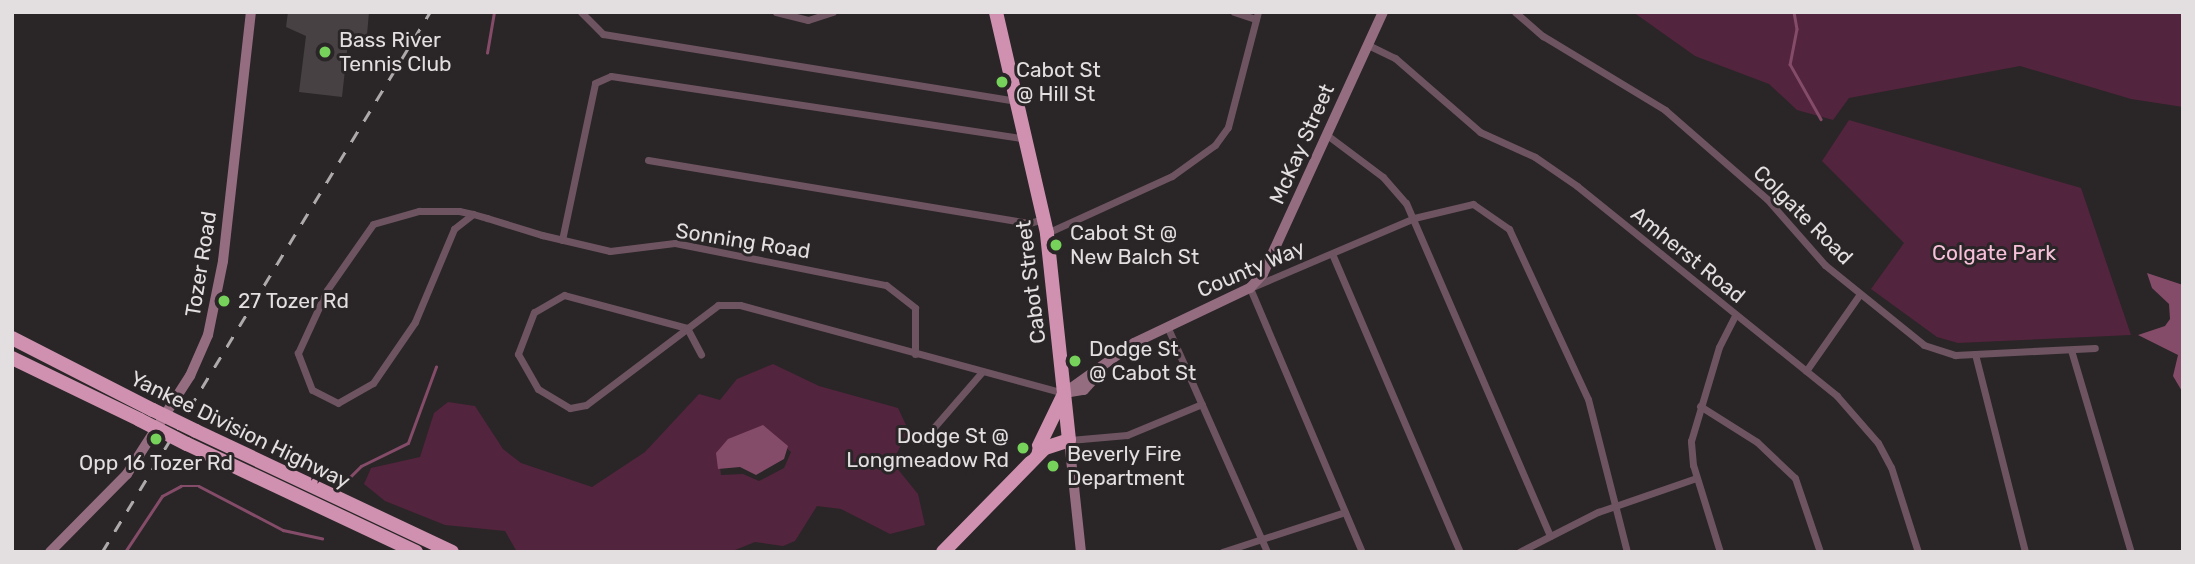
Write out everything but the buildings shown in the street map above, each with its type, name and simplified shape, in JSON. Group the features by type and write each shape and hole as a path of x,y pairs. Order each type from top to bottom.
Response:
{"highway":[{"name":"Cabot Street","path":"996,12 1046,226 1069,440"},
{"name":"Yankee Division Highway","path":"12,338 153,410 192,437 416,552"},
{"name":"Yankee Division Highway","path":"12,358 140,420 192,437 452,552"},
{"path":"12,366 140,420"},
{"path":"1030,461 1064,393"},
{"path":"943,552 1030,461 1050,444 1069,440"}],"main road":[{"name":"Tozer Road","path":"50,552 127,474 190,376 208,335 223,261 251,12"},
{"name":"McKay Street","path":"1250,288 1268,266 1383,12"},
{"name":"County Way","path":"1064,393 1084,390 1108,362 1167,326 1250,288"},
{"name":"Cabot Street","path":"1069,440 1081,552"}],"street":[{"path":"581,12 603,34 1018,101"},
{"path":"776,12 799,20 832,12"},
{"path":"648,160 1046,226 1172,176 1215,145 1228,127 1257,15 1234,12"},
{"name":"Colgate Road","path":"1515,12 1543,36 1665,110 1766,199 1812,253 1924,345 1939,352 1975,354 2095,348"},
{"name":"Amherst Road","path":"1368,45 1395,58 1480,132 1555,169 1806,371 1878,443 1899,485 1919,552"},
{"path":"562,240 595,83 602,78 1027,140"},
{"path":"1327,135 1399,191 1414,218 1550,536"},
{"name":"County Way","path":"1250,288 1333,256 1414,218 1473,204 1509,229 1598,425 1627,552"},
{"name":"Sonning Road","path":"473,214 454,229 415,322 373,383 338,403 312,390 298,353 302,335 360,237 390,215 473,214 562,240 632,253 675,243 886,285 915,308 915,354"},
{"path":"1333,256 1460,552"},
{"path":"1250,288 1362,552"},
{"path":"701,354 687,328 564,295 534,313 519,354 538,389 570,408 586,405 687,328 718,305 740,305 981,373 1064,393"},
{"path":"1806,371 1860,295"},
{"path":"1720,552 1696,478 1691,441 1700,406 1735,315"},
{"path":"1167,326 1267,552"},
{"path":"2071,350 2131,552"},
{"path":"1975,354 2025,552"},
{"path":"923,440 981,373"},
{"path":"1069,440 1083,443 1128,435 1202,404"},
{"path":"1700,406 1757,442 1795,478 1820,552"},
{"path":"1519,552 1616,506 1696,478"},
{"path":"1222,552 1345,512"}],"green space":[{"path":"1633,12 2183,12 2183,107 2131,99 2020,66 1849,98 1833,120 1797,110 1769,84 1695,56"},
{"name":"Colgate Park","path":"1849,120 2081,188 2131,335 1958,343 1937,337 1871,289 1904,243 1822,161"},
{"path":"773,364 819,386 898,408 906,425 905,438 892,462 918,494 925,525 890,534 841,509 817,506 795,541 783,546 755,542 730,552 517,552 505,531 445,525 385,501 364,484 371,468 420,457 434,413 448,402 475,406 503,449 521,463 592,487 645,452 699,394 720,400 737,379","holes":["770,433 791,452 784,468 759,481 743,474 721,475 719,459"]}],"shaded area":[{"path":"2147,273 2183,285 2183,393 2173,376 2178,355 2138,335 2165,326 2170,319 2169,304 2152,288"},
{"path":"763,425 788,446 784,459 756,475 740,467 718,469 716,453 728,439"}],"waterway":[{"path":"487,53 494,12"},
{"path":"1794,12 1797,29 1790,64 1821,119"},
{"path":"346,481 361,466 408,443 436,367"},
{"path":"125,552 162,496 181,486 199,486 283,530 322,538"}],"railway":[{"path":"102,552 430,12"}],"place":[{"name":"Bass River Tennis Club","path":"325,52"},
{"name":"Cabot St @ Hill St","path":"1002,82"},
{"name":"Cabot St @ New Balch St","path":"1056,245"},
{"name":"27 Tozer Rd","path":"224,301"},
{"name":"Dodge St @ Cabot St","path":"1075,361"},
{"name":"Opp 16 Tozer Rd","path":"156,439"},
{"name":"Dodge St @ Longmeadow Rd","path":"1023,448"},
{"name":"Beverly Fire Department","path":"1053,466"}]}
